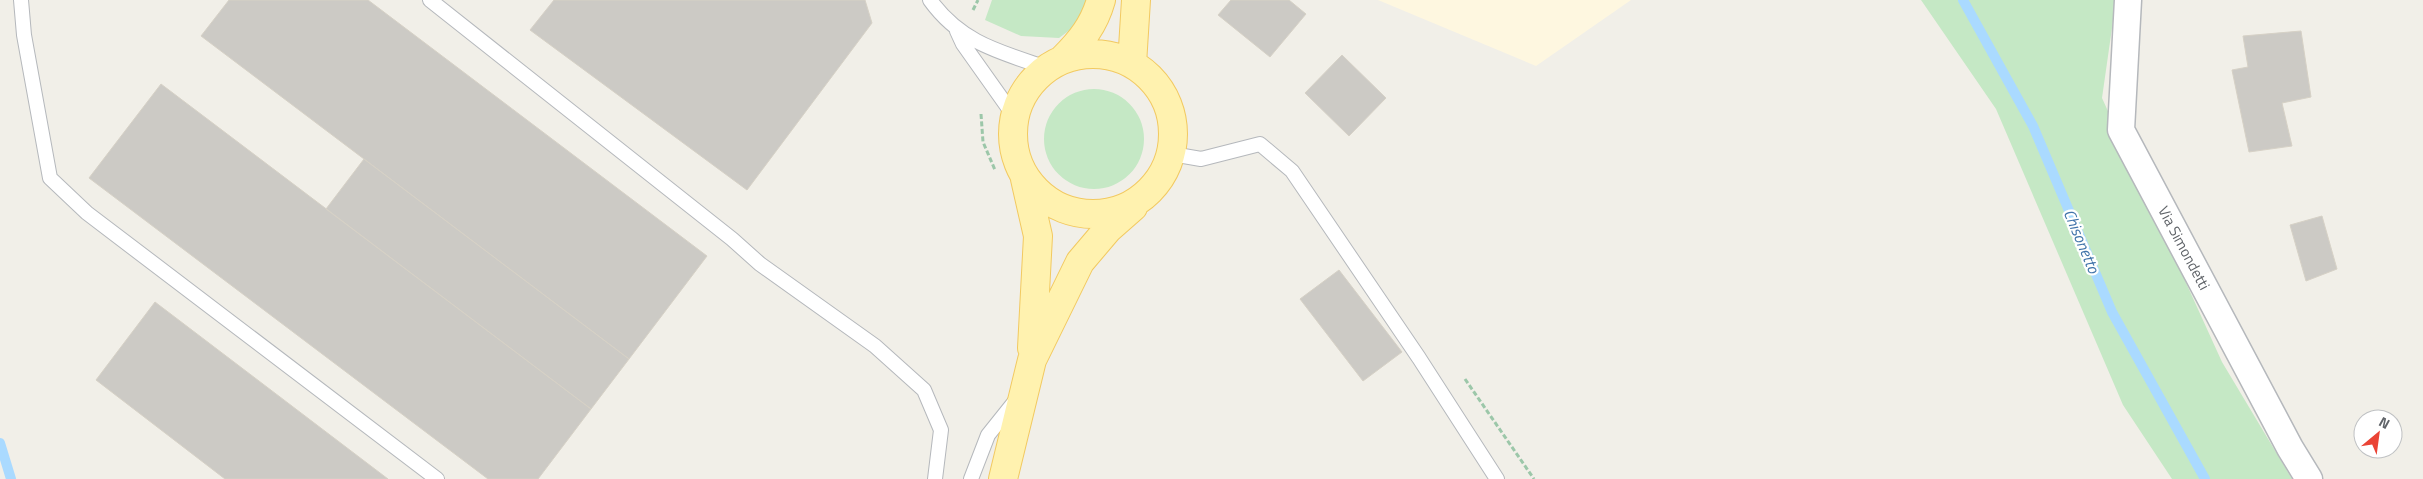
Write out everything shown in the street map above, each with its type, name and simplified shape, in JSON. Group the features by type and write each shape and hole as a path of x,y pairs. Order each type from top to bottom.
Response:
{"main road":[{"path":"1032,360 1038,236 1025,179 1016,159 1013,145 1014,116 1021,97 1032,80 1085,37 1097,15 1101,0"},
{"path":"1132,64 1136,0"},
{"path":"1003,479 1032,360 1080,262 1108,229 1161,179 1172,154 1174,128 1167,102 1153,80 1132,64 1110,56 1086,54 1055,63"},
{"path":"1025,179 1044,198 1067,211 1094,215 1120,211 1143,198"}],"street":[{"name":"Via Simondetti","path":"2128,0 2120,130 2290,448 2310,479"}],"lane":[{"path":"21,0 24,35 50,178 87,213 437,479"},
{"path":"430,0 732,239 760,264 874,346 924,390 941,430 935,479"},
{"path":"930,0 957,31 963,44 1014,116"},
{"path":"957,31 991,49 1055,63"},
{"path":"1172,154 1201,159 1260,144 1292,171 1419,358 1497,479"},
{"path":"971,479 988,436 1023,392"}],"path":[{"path":"957,31 978,0"},
{"path":"977,105 982,114 983,142 997,176"}],"shaded area":[{"path":"1378,0 1631,0 1536,66"}],"green space":[{"path":"992,0 1090,0 1082,21 1059,38 1021,36 985,20"},
{"path":"1921,0 2116,0 2102,98 2222,362 2292,479 2172,479 2123,405 1996,109"},
{"path":"1094,89 1113,93 1129,104 1140,120 1144,139 1140,158 1129,174 1113,185 1094,189 1075,185 1059,174 1048,158 1044,139 1048,120 1059,104 1075,93"}],"building":[{"path":"229,0 368,0 707,256 629,359 201,36"},
{"path":"554,0 865,0 872,23 747,190 530,30"},
{"path":"1231,0 1289,0 1306,14 1270,57 1218,15"},
{"path":"2301,31 2311,97 2282,103 2292,146 2249,152 2232,70 2248,67 2243,36"},
{"path":"1342,55 1386,98 1349,136 1305,93"},
{"path":"161,84 591,409 538,479 488,479 89,178"},
{"path":"364,159 629,359 591,409 326,209"},
{"path":"2322,216 2337,269 2306,281 2290,225"},
{"path":"1339,270 1402,352 1363,381 1300,299"},
{"path":"155,302 388,479 225,479 96,380"}],"waterway":[{"name":"Chisonetto","path":"1963,0 2033,126 2112,312 2205,479"},
{"name":"Chisonetto","path":"0,443 11,479"}]}
